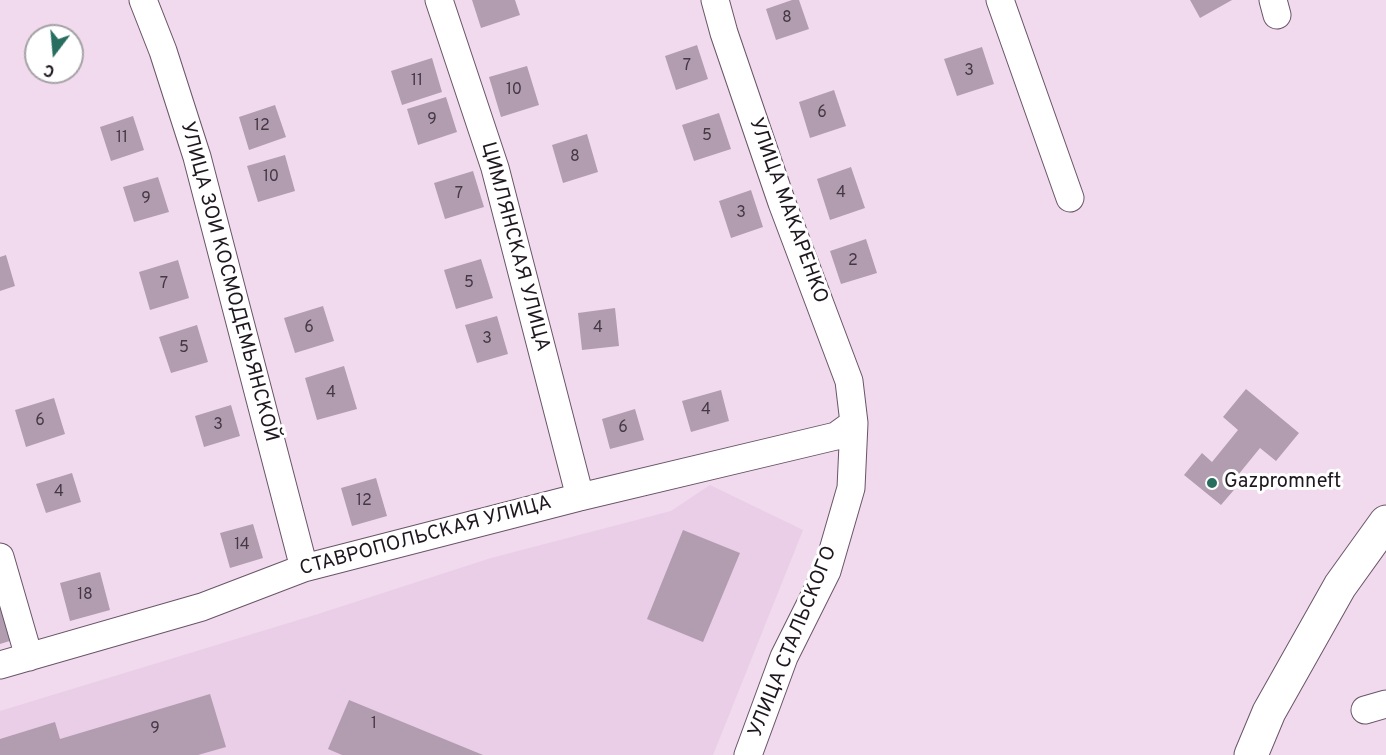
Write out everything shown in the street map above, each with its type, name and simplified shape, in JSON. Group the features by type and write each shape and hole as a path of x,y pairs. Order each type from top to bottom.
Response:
{"main road":[{"path":"1251,755 1269,712 1340,586 1386,522"}],"street":[{"name":"УЛИЦА ЗОИ КОСМОДЕМЬЯНСКОЙ","path":"143,0 163,51 197,157 303,568"},
{"name":"ЦИМЛЯНСКАЯ УЛИЦА","path":"439,0 495,168 580,497"},
{"name":"УЛИЦА МАКАРЕНКО","path":"715,0 782,203 849,381 854,423"},
{"path":"1000,0 1070,198"},
{"name":"СТАВРОПОЛЬСКАЯ УЛИЦА","path":"0,665 202,607 303,568 580,497 836,436 854,423"},
{"name":"УЛИЦА СТАЛЬСКОГО","path":"748,755 784,657 827,571 851,488 854,423"},
{"path":"0,557 29,657"}],"shaded area":[{"path":"710,485 803,530 713,755 0,755 0,711 318,614 491,558 671,511"}],"building":[{"path":"472,0 515,0 520,15 481,28"},
{"path":"792,0 799,0 809,29 776,40 766,9"},
{"path":"1190,0 1232,0 1200,18"},
{"path":"697,45 708,79 676,90 665,56"},
{"path":"982,47 994,84 957,96 944,59"},
{"path":"432,58 442,92 402,105 391,71"},
{"path":"527,66 539,105 501,117 489,77"},
{"path":"834,90 846,126 810,138 799,102"},
{"path":"446,97 457,132 418,145 407,109"},
{"path":"275,105 286,137 249,150 239,117"},
{"path":"719,113 731,149 694,161 682,125"},
{"path":"133,116 144,150 111,161 100,127"},
{"path":"587,134 598,172 563,183 552,145"},
{"path":"285,155 295,191 258,202 247,166"},
{"path":"851,167 865,208 830,220 817,179"},
{"path":"473,171 484,207 445,219 434,183"},
{"path":"158,177 169,212 134,222 123,187"},
{"path":"751,190 763,227 731,238 719,201"},
{"path":"866,239 877,273 841,284 830,251"},
{"path":"6,255 15,286 0,291 0,257"},
{"path":"481,259 493,298 456,309 444,270"},
{"path":"178,260 189,298 150,310 139,272"},
{"path":"323,306 334,341 295,353 284,318"},
{"path":"615,308 619,346 582,350 578,313"},
{"path":"497,316 508,354 477,363 465,325"},
{"path":"197,325 208,362 171,373 159,337"},
{"path":"344,366 357,409 317,420 305,378"},
{"path":"1246,389 1299,433 1276,461 1260,448 1234,480 1239,484 1221,505 1184,475 1202,453 1212,462 1238,430 1223,417"},
{"path":"721,390 729,421 691,432 682,401"},
{"path":"54,398 65,434 26,447 15,410"},
{"path":"231,405 240,436 204,447 195,416"},
{"path":"635,409 644,440 610,449 602,419"},
{"path":"72,473 81,502 46,513 36,484"},
{"path":"376,478 387,516 352,526 341,488"},
{"path":"253,524 263,558 230,568 220,533"},
{"path":"683,530 740,553 703,642 647,619"},
{"path":"100,572 110,610 70,621 60,583"},
{"path":"0,601 13,640 0,644"},
{"path":"210,694 226,747 198,755 0,755 0,739 55,722 60,739"},
{"path":"349,700 483,755 342,755 328,749"}],"place":[{"name":"Gazpromneft","path":"1212,483"}]}
